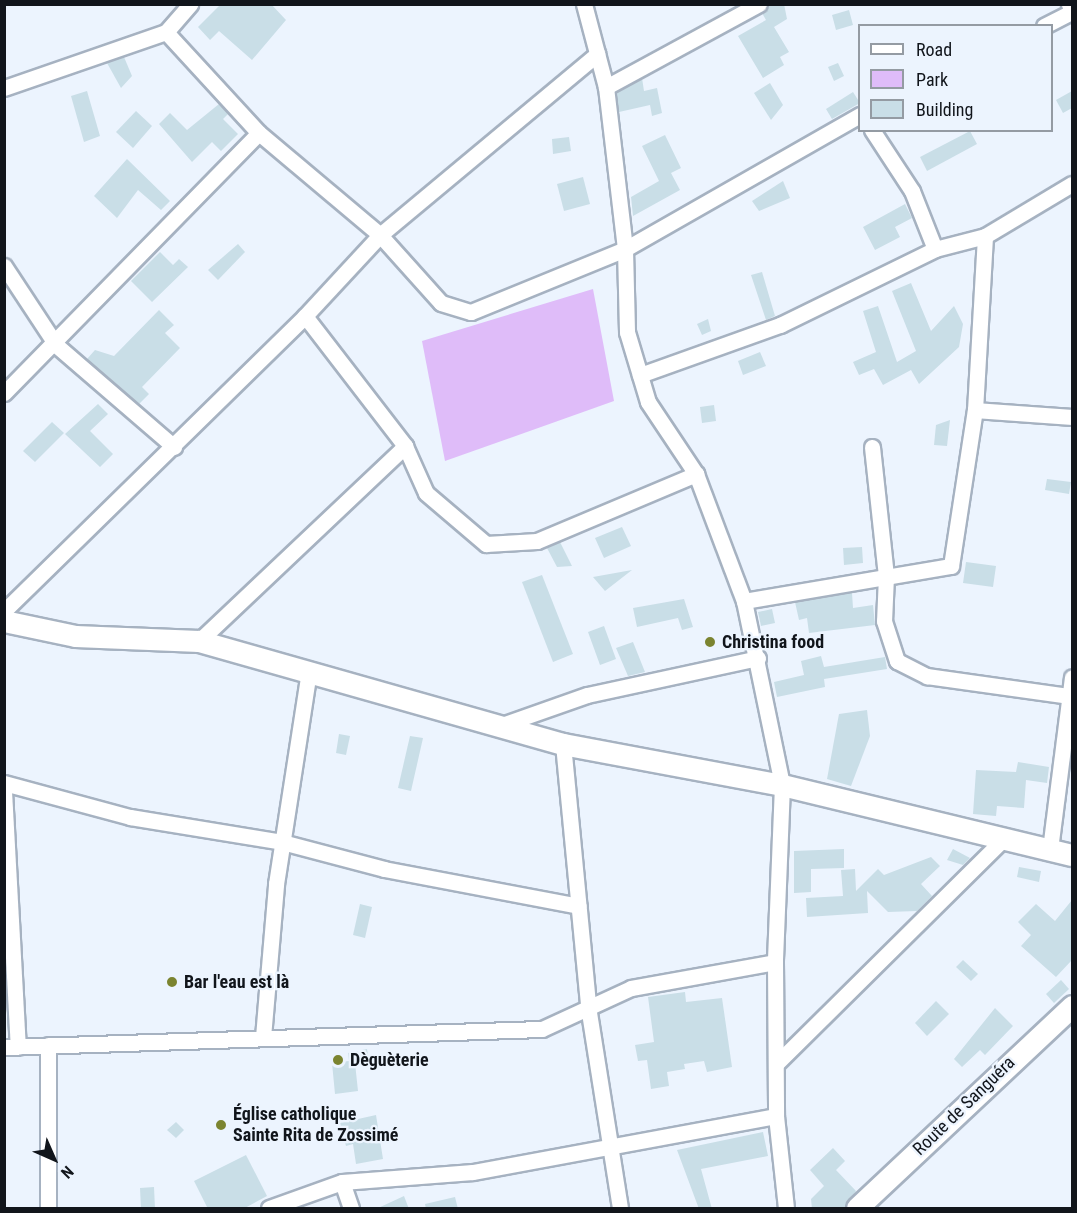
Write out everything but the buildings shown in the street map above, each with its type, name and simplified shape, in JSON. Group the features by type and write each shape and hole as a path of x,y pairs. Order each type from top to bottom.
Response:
{"street":[{"path":"584,4 606,87 625,249 627,332 648,402 696,474 744,601 758,658 782,785 775,962 776,1116 786,1209"},
{"path":"606,87 759,4"},
{"path":"1048,24 1072,12 1069,4"},
{"path":"4,88 166,32 190,5"},
{"path":"166,32 259,133 380,235 441,303 471,312 625,249 858,116"},
{"path":"4,611 174,447 305,316 380,235 597,54"},
{"path":"873,132 912,191 935,249"},
{"path":"4,393 56,345 259,133"},
{"path":"640,375 780,325 935,249 985,236 1072,184"},
{"path":"744,601 951,566 975,410 985,236"},
{"path":"4,266 56,345 174,447"},
{"path":"305,316 405,446 430,497 472,536 498,546 537,541 696,474"},
{"path":"975,410 1072,417"},
{"path":"199,642 405,446"},
{"path":"872,447 886,576 884,621 892,651 908,671 1070,696"},
{"path":"4,621 75,636 199,642 309,670 496,727 563,744 782,785 1072,855"},
{"path":"496,727 587,695 758,658"},
{"path":"263,1037 282,842 309,670"},
{"path":"1050,849 1072,677"},
{"path":"563,744 588,1006 620,1209"},
{"path":"4,783 130,817 282,842 384,869 579,906"},
{"path":"4,791 11,1047 542,1029 631,988 775,962"},
{"path":"776,1064 1004,838"},
{"name":"Route de Sanguéra","path":"857,1209 1072,1006"},
{"path":"48,1045 48,1209"},
{"path":"269,1209 342,1182 473,1172 611,1144 776,1116"},
{"path":"342,1182 351,1209"}],"green space":[{"path":"593,289 614,401 445,461 422,341"}],"place":[{"name":"Christina food","path":"710,642"},
{"name":"Bar l'eau est là","path":"172,982"},
{"name":"Dèguèterie","path":"338,1060"},
{"name":"Église catholique Sainte Rita de Zossimé","path":"221,1125"}]}
